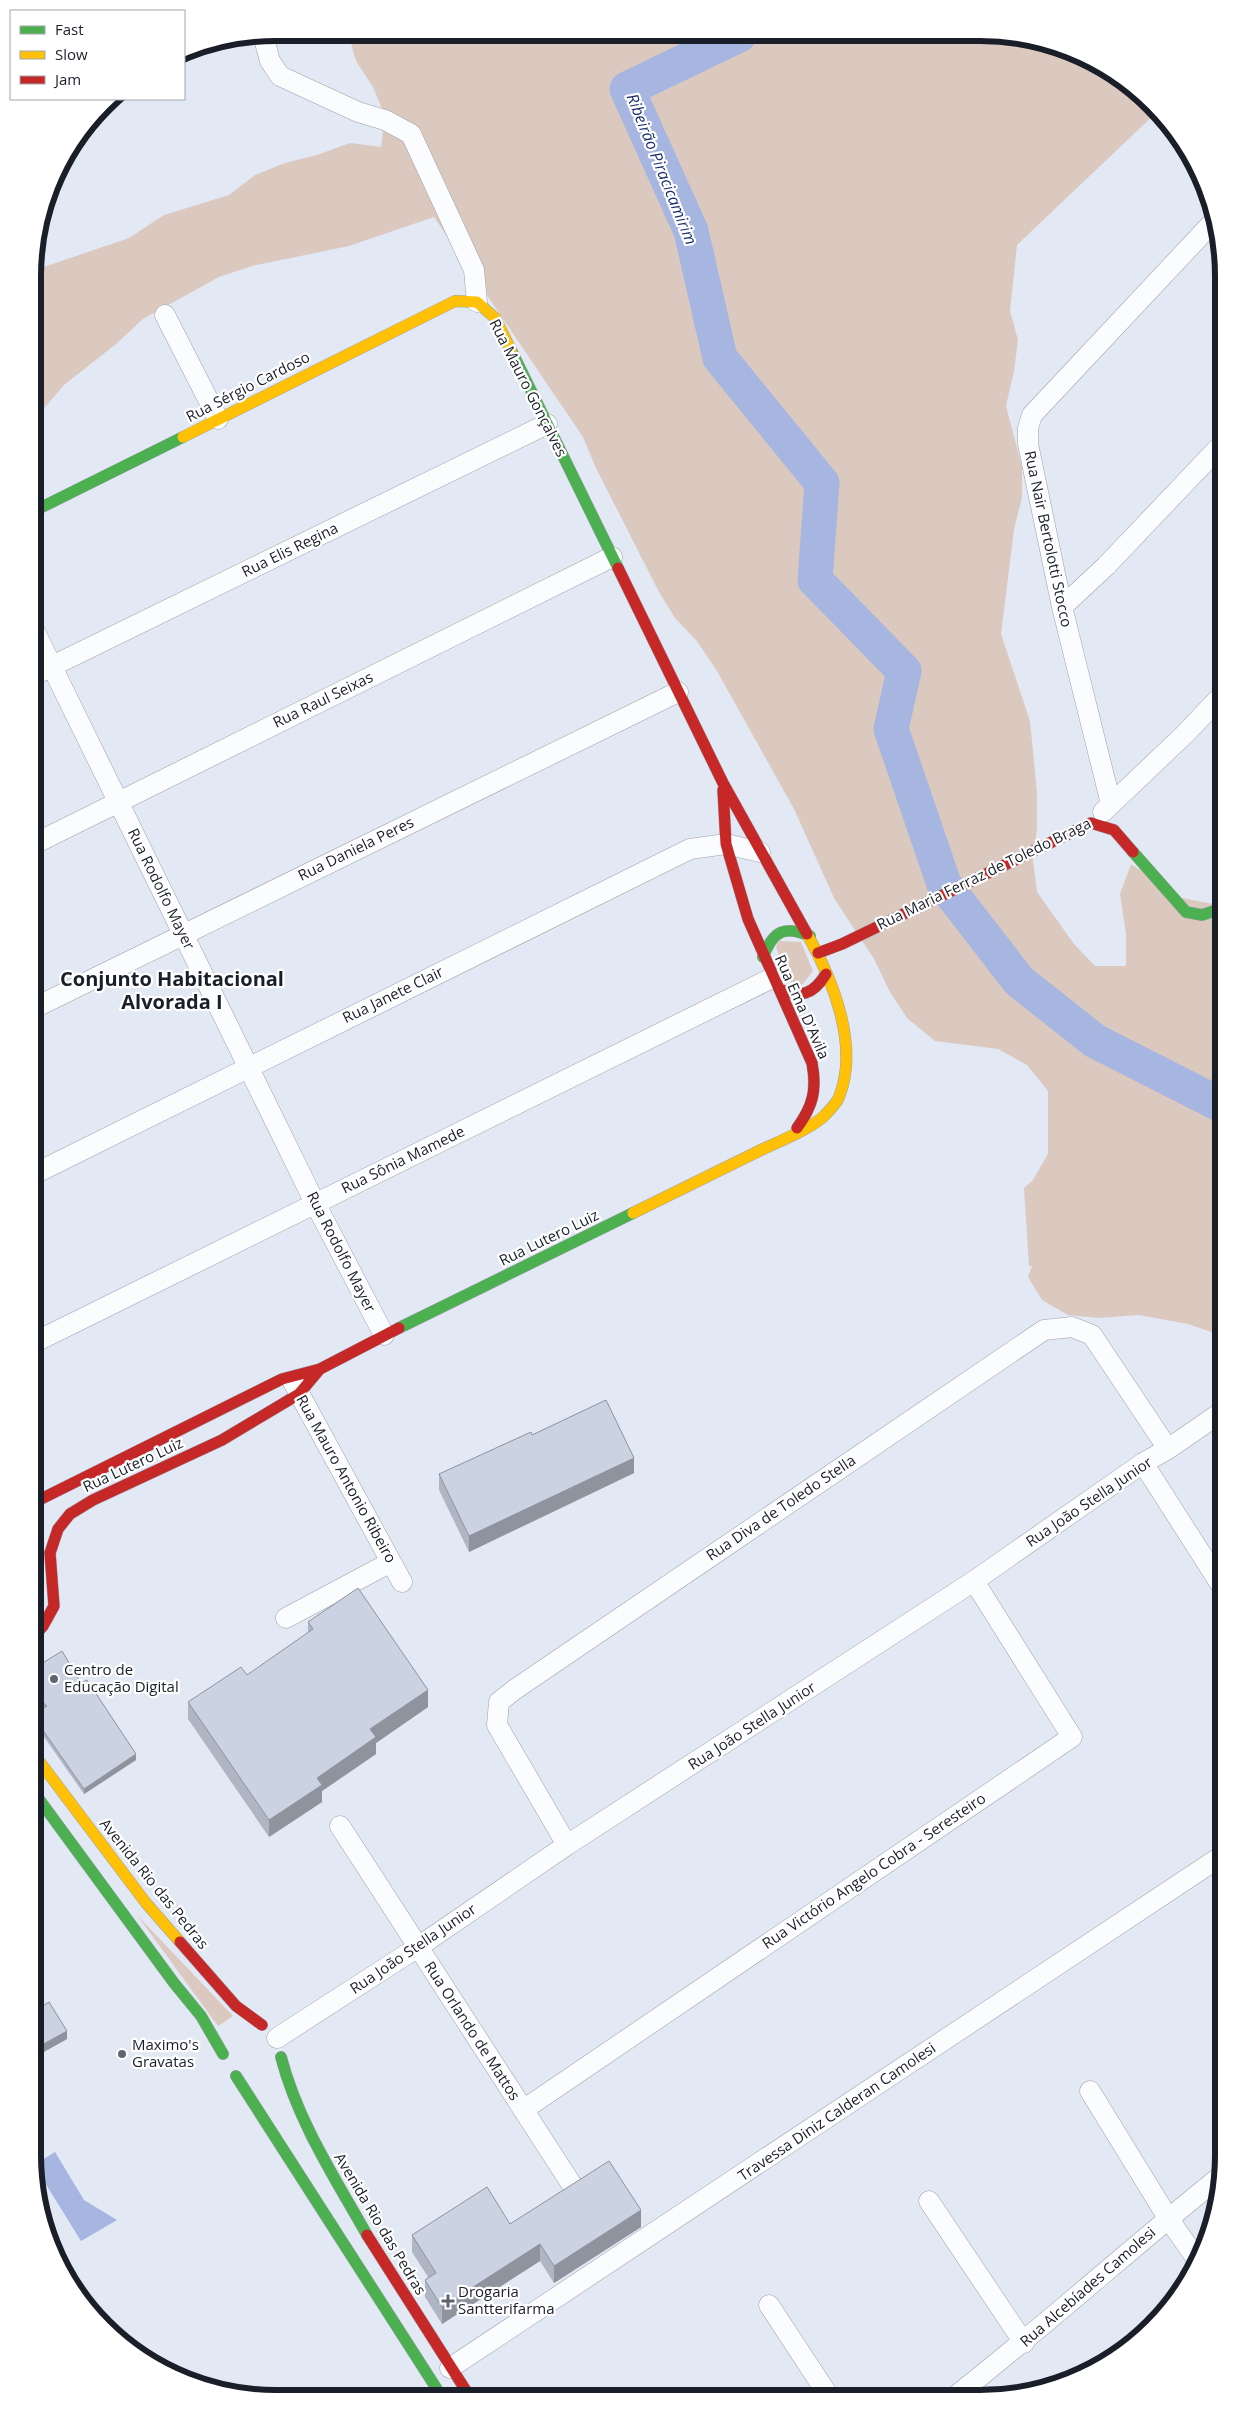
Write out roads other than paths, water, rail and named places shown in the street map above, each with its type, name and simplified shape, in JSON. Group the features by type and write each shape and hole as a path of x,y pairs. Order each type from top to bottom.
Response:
{"street":[{"path":"265,42 270,61 280,76 358,112 385,120 411,134 474,270 477,302"},
{"name":"Rua Nair Bertolotti Stocco","path":"1111,804 1062,607 1028,444 1028,428 1032,415 1209,226"},
{"name":"Rua Sérgio Cardoso","path":"41,508 455,301 477,302"},
{"name":"Rua Mauro Gonçalves","path":"477,302 495,318 722,783"},
{"path":"165,315 218,419"},
{"name":"Rua Elis Regina","path":"41,672 547,424"},
{"path":"1062,607 1106,566 1215,452"},
{"name":"Rua Raul Seixas","path":"41,840 612,558"},
{"name":"Rua Rodolfo Mayer","path":"41,644 315,1203 384,1335"},
{"name":"Rua Daniela Peres","path":"41,1005 678,692"},
{"name":"Rua Maria Ferraz de Toledo Braga","path":"818,952 842,944 997,866 1092,823 1185,734 1215,702"},
{"name":"Rua Ema D'Avila","path":"722,783 726,844 748,919 763,957 812,1063 817,1085 814,1105 792,1135"},
{"name":"Rua Ema D'Avila","path":"722,783 810,936 841,1012 846,1040 845,1075 839,1098 822,1118 792,1135"},
{"path":"1092,823 1114,830 1186,912 1202,914 1215,910"},
{"name":"Rua Janete Clair","path":"41,1170 690,849 726,844 760,852"},
{"path":"763,957 768,942 780,932 798,930 810,936"},
{"path":"776,984 793,995 807,995 818,987 826,974"},
{"name":"Rua Sônia Mamede","path":"41,1339 315,1203 776,984"},
{"name":"Rua Lutero Luiz","path":"41,1499 290,1376 320,1369 384,1335 792,1135"},
{"name":"Rua Diva de Toledo Stella","path":"567,1845 497,1724 499,1702 1044,1330 1072,1327 1092,1335 1168,1449"},
{"name":"Rua Lutero Luiz","path":"41,1628 54,1606 50,1553 58,1529 70,1514 93,1500 222,1440 299,1394 320,1369"},
{"name":"Rua Mauro Antonio Ribeiro","path":"290,1376 402,1582"},
{"name":"Rua João Stella Junior","path":"270,2031 418,1947 567,1845 974,1581 1143,1463 1168,1449 1215,1417"},
{"path":"1143,1463 1215,1576"},
{"path":"286,1618 391,1562"},
{"path":"41,1564 52,1580"},
{"name":"Rua Victório Angelo Cobra - Seresteiro","path":"523,2110 1072,1737 974,1581"},
{"name":"Avenida Rio das Pedras","path":"41,1764 146,1903 236,2006 270,2031 303,2122 378,2255 465,2390"},
{"path":"41,1802 174,1983 201,2016 228,2066 251,2097 438,2390"},
{"name":"Rua Orlando de Mattos","path":"340,1826 572,2185"},
{"name":"Travessa Diniz Calderan Camolesi","path":"450,2368 1215,1860"},
{"path":"242,2025 252,2023 270,2031"},
{"path":"228,2037 228,2066"},
{"path":"275,2071 281,2057"},
{"path":"228,2066 253,2082"},
{"path":"1090,2091 1168,2218 1193,2254"},
{"name":"Rua Alcebíades Camolesi","path":"963,2390 1024,2343 1168,2218 1213,2182"},
{"path":"929,2201 1024,2343"},
{"path":"769,2305 825,2390"}],"water":[{"path":"55,2152 84,2200 117,2220 81,2241 43,2179 41,2160"}],"waterway":[{"name":"Ribeirão Piracicamirim","path":"727,41 627,89 691,231 720,358 822,483 815,580 904,671 891,729 944,884 1019,981 1095,1041 1215,1102"}],"place":[{"name":"Centro de Educação Digital","path":"54,1679"},
{"name":"Maximo's Gravatas","path":"122,2054"},
{"name":"Drogaria Santterifarma","path":"448,2301"}],"district":[{"name":"Conjunto Habitacional Alvorada I","path":"172,990"}]}
